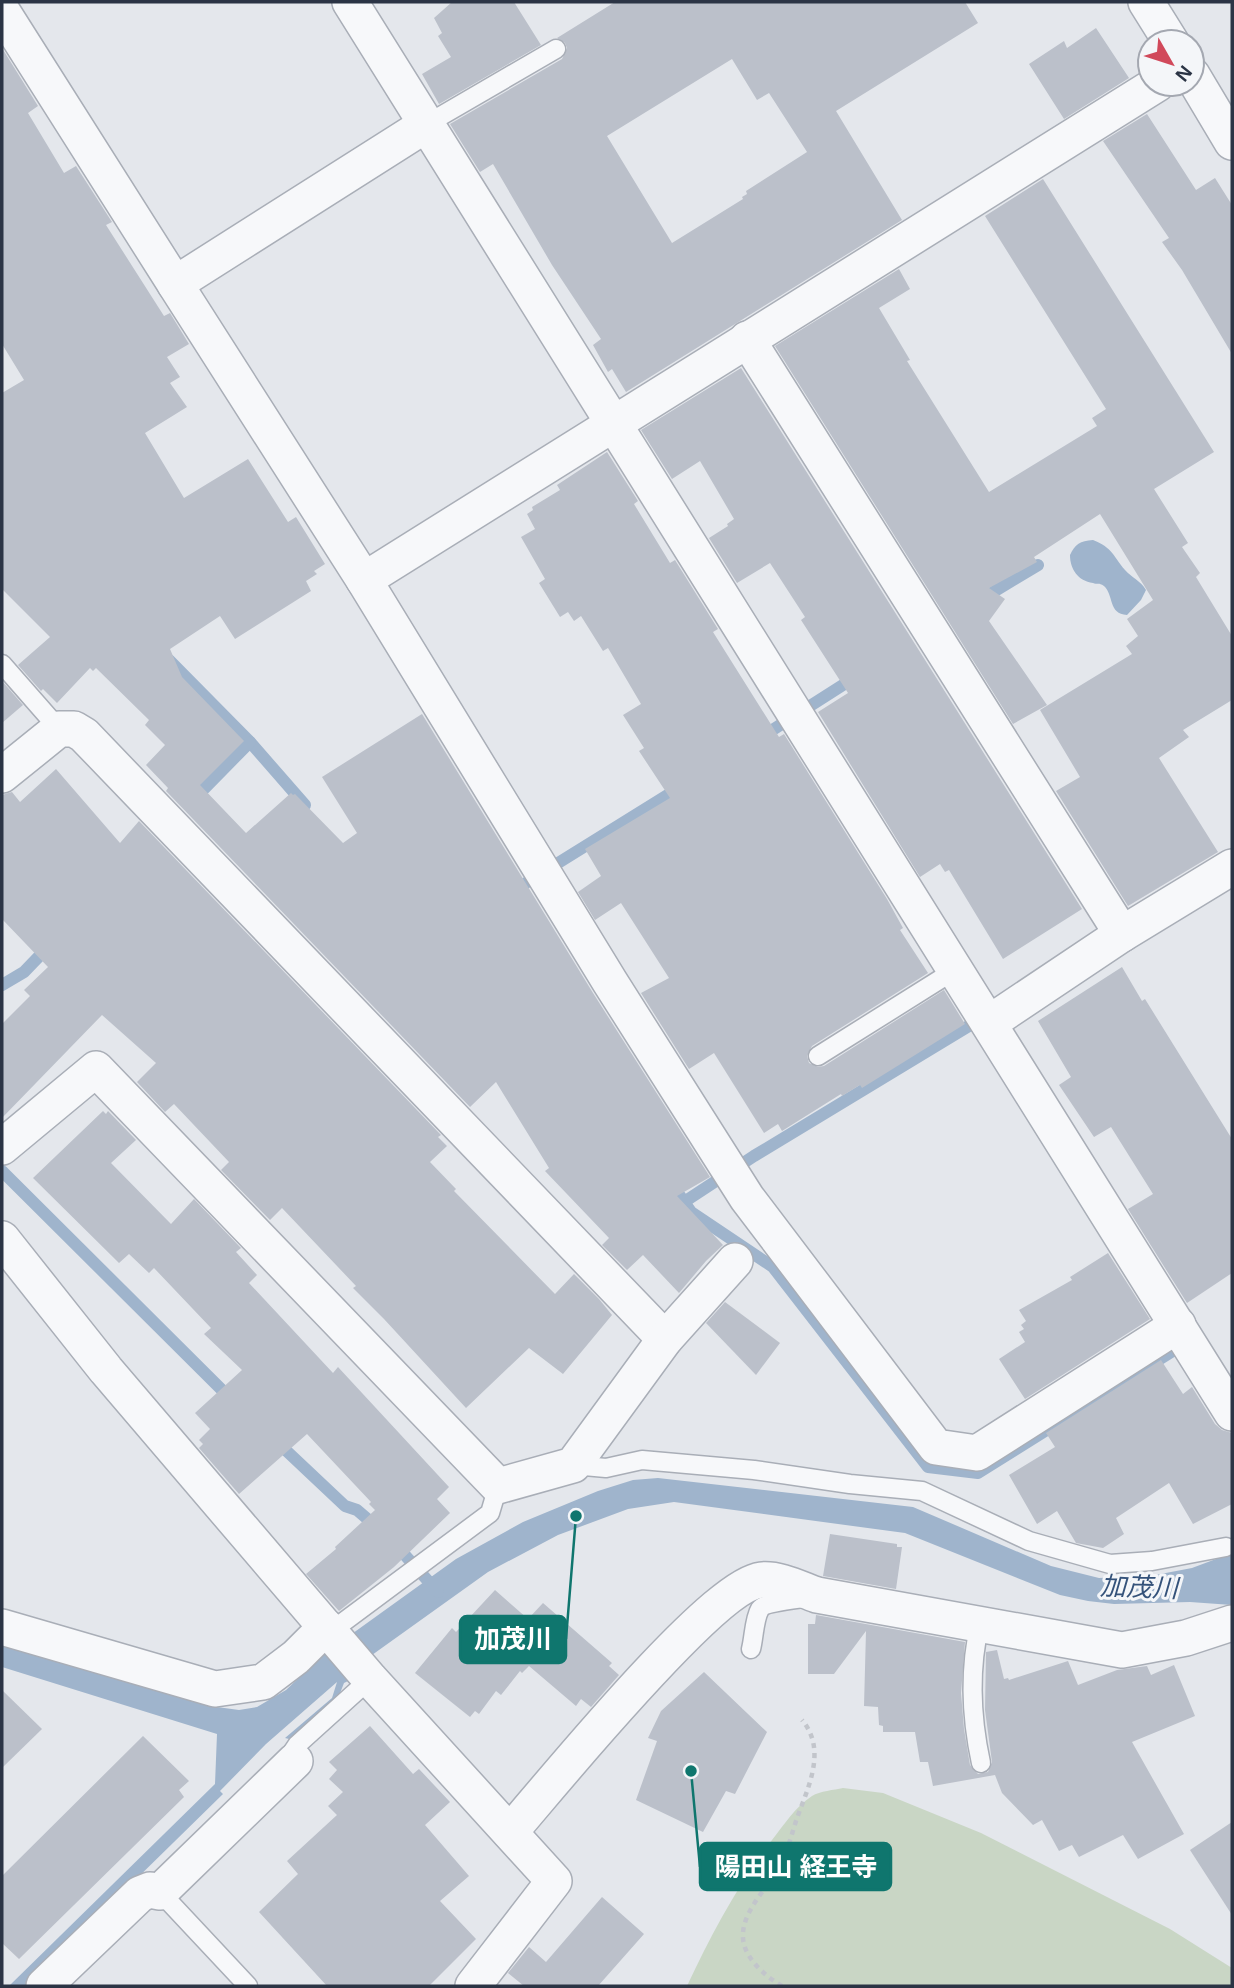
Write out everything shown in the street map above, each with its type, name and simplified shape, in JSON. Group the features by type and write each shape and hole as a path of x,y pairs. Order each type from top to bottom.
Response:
{"street":[{"path":"350,2 1232,1413"},
{"path":"1146,2 1162,28"},
{"path":"2,11 364,580 603,970 747,1198 936,1447 977,1453 1178,1325"},
{"path":"364,580 1136,97"},
{"path":"1206,98 1232,142"},
{"path":"175,284 427,124"},
{"path":"747,339 1122,934"},
{"path":"2,775 60,729 74,729 97,747 665,1339"},
{"path":"989,1023 1122,934 1232,867"},
{"path":"2,1147 96,1069 498,1486 573,1465 665,1339 735,1261"},
{"path":"2,1239 107,1370 370,1679 554,1881 473,1986"},
{"path":"510,1832 669,1651 724,1601 742,1588 760,1580 781,1582 817,1595 1122,1650 1186,1638 1232,1623"},
{"path":"2,1627 215,1689 263,1682 328,1629"},
{"path":"44,1986 140,1894 150,1890 160,1892 295,1761"}],"lane":[{"path":"427,124 556,49"},
{"path":"2,664 60,729"},
{"path":"818,1056 955,970"},
{"path":"573,1465 606,1468 642,1460 754,1470 922,1491 1029,1541 1110,1564 1152,1561 1226,1547"},
{"path":"328,1629 490,1513 498,1486"},
{"path":"751,1650 760,1610 766,1604 791,1602 817,1595"},
{"path":"980,1623 974,1654 972,1707 981,1763"},
{"path":"295,1761 293,1751 297,1745 370,1679"},
{"path":"160,1892 248,1986"}],"path":[{"path":"782,1986 772,1981 748,1955 743,1928 779,1868 809,1787 815,1748 813,1736 802,1720"}],"green space":[{"path":"843,1788 883,1793 981,1833 1170,1929 1232,1968 1232,1986 687,1986 736,1893 785,1822 812,1796"}],"water":[{"path":"1093,540 1109,549 1125,570 1146,590 1127,615 1114,608 1104,586 1083,580 1071,565 1070,555 1074,548 1081,542"},
{"path":"658,1478 913,1507 1051,1566 1099,1578 1150,1576 1192,1568 1232,1553 1232,1605 1190,1602 1114,1604 1060,1595 905,1533 674,1502 628,1509 558,1535 488,1572 372,1655 354,1678 344,1683 337,1701 293,1740 285,1738 332,1698 337,1682 266,1744 220,1791 223,1794 27,1986 9,1986 215,1784 217,1734 2,1667 2,1645 217,1707 239,1710 257,1707 286,1690 324,1654 456,1559 523,1522 598,1491 633,1480"}],"building":[{"path":"452,2 514,2 541,45 439,104 422,74 451,57 438,36 442,33 434,18"},
{"path":"615,2 965,2 978,23 836,111 902,220 626,392 612,369 608,372 593,345 601,339 552,265 493,164 480,172 450,124 562,59 567,48 565,43 557,38","holes":["732,59 757,100 769,93 807,152 746,191 743,199 672,243 607,136"]},
{"path":"1096,28 1129,78 1064,119 1029,64 1064,41 1067,48"},
{"path":"2,48 38,106 28,113 64,173 76,166 112,222 106,225 164,316 170,313 189,344 167,357 180,377 170,383 187,407 145,433 184,498 248,459 288,522 296,517 325,564 314,571 317,574 306,581 311,591 235,639 220,616 170,649 182,677 244,741 200,785 246,833 291,793 295,794 343,843 357,833 322,777 422,714 593,993 710,1177 677,1196 723,1245 679,1293 643,1255 627,1270 602,1245 609,1238 545,1171 549,1168 496,1082 470,1107 166,791 168,788 146,765 165,745 145,725 149,720 96,668 93,671 90,668 57,703 43,689 41,691 18,665 50,637 2,589 2,393 24,380 2,344"},
{"path":"1147,114 1196,190 1215,178 1232,205 1232,354 1182,270 1162,242 1169,238 1103,141"},
{"path":"1043,179 1214,452 1154,489 1188,543 1182,547 1200,573 1196,577 1232,636 1232,700 1183,730 1189,737 1159,758 1218,852 1128,906 1056,791 1080,777 1040,710 1132,654 1126,646 1138,636 1127,619 1153,600 1100,514 1034,557 1037,562 989,588 1005,599 989,621 1047,705 1013,724 775,346 899,269 910,289 879,308 910,360 907,361 989,492 1097,426 1092,418 1106,409 985,216"},
{"path":"741,368 1082,909 1003,959 949,870 945,872 940,864 920,877 818,712 848,693 801,620 805,617 770,563 737,583 709,538 734,519 700,461 672,479 641,430"},
{"path":"607,452 638,501 634,504 670,563 675,560 718,629 713,632 779,737 784,734 887,899 903,928 900,930 928,973 812,1046 807,1056 809,1063 818,1067 824,1066 944,990 965,1024 862,1088 860,1085 842,1096 841,1094 782,1131 778,1124 764,1133 714,1053 689,1069 641,993 669,978 621,903 595,920 578,892 601,876 585,849 670,798 639,751 644,748 623,715 641,704 608,648 603,651 581,616 574,621 568,612 560,617 539,583 545,579 521,537 535,529 527,514 533,510 532,507 560,490 557,485"},
{"path":"2,681 23,705 2,723"},
{"path":"56,769 120,843 139,821 441,1135 438,1137 447,1146 430,1162 456,1189 454,1191 555,1294 574,1274 599,1299 612,1315 563,1374 529,1348 466,1408 282,1208 270,1220 221,1170 229,1162 174,1104 165,1112 137,1082 156,1063 102,1015 2,1118 2,1024 30,996 24,990 48,967 2,919 2,795 12,792 20,802"},
{"path":"1122,967 1142,1001 1145,999 1232,1139 1232,1273 1187,1303 1128,1209 1153,1194 1111,1127 1094,1137 1059,1085 1071,1077 1038,1021"},
{"path":"103,1111 106,1114 108,1111 136,1140 111,1163 171,1224 194,1199 241,1248 236,1252 257,1275 249,1283 333,1373 338,1367 449,1487 437,1499 450,1513 394,1567 339,1611 306,1574 375,1510 369,1504 371,1502 307,1434 239,1494 199,1448 203,1444 199,1440 210,1429 195,1413 242,1370 204,1334 211,1328 154,1268 149,1273 129,1254 119,1263 33,1178"},
{"path":"1108,1253 1150,1319 1025,1399 999,1359 1025,1342 1019,1332 1024,1329 1021,1325 1026,1321 1019,1310 1072,1280 1070,1277"},
{"path":"725,1302 780,1343 756,1375 706,1323"},
{"path":"1161,1360 1183,1394 1192,1387 1215,1424 1232,1433 1232,1504 1193,1524 1169,1483 1116,1518 1124,1534 1103,1548 1076,1543 1057,1511 1037,1524 1009,1475 1055,1447 1046,1433"},
{"path":"830,1534 902,1547 896,1589 823,1576"},
{"path":"495,1590 528,1619 543,1603 612,1663 609,1666 619,1675 591,1707 581,1699 576,1706 529,1666 522,1673 520,1671 501,1695 496,1691 479,1714 475,1711 470,1717 415,1673 452,1628 456,1632"},
{"path":"816,1615 965,1642 961,1693 964,1729 970,1765 978,1774 988,1772 992,1762 985,1710 986,1652 997,1650 1004,1679 1009,1680 1068,1661 1078,1685 1117,1670 1147,1666 1151,1675 1174,1665 1195,1716 1132,1742 1184,1834 1138,1859 1123,1835 1079,1857 1072,1845 1059,1851 1042,1820 1033,1825 1002,1793 995,1775 933,1786 928,1762 920,1762 915,1732 883,1732 883,1726 879,1725 878,1707 864,1706 866,1631 834,1674 808,1674 808,1624 815,1624"},
{"path":"704,1672 767,1732 735,1794 726,1791 703,1832 636,1800 657,1741 648,1738 661,1711"},
{"path":"2,1690 42,1729 2,1768"},
{"path":"370,1726 413,1774 419,1769 450,1802 425,1825 469,1876 440,1901 476,1939 429,1986 327,1986 259,1912 298,1874 287,1861 337,1815 328,1806 343,1792 329,1779 337,1770 329,1762"},
{"path":"143,1736 189,1781 179,1790 184,1797 19,1959 2,1943 2,1876"},
{"path":"1232,1822 1232,1915 1190,1850"},
{"path":"602,1897 644,1934 598,1986 524,1986 508,1973 529,1947 546,1962"}],"waterway":[{"path":"980,600 1038,565"},
{"path":"169,660 250,742 305,805"},
{"path":"760,738 857,676"},
{"path":"194,799 250,742"},
{"path":"513,891 682,786"},
{"path":"2,985 24,972 49,946"},
{"path":"684,1202 754,1156 972,1024"},
{"path":"2,1171 232,1400"},
{"path":"671,1183 691,1212 773,1267 928,1467 978,1473 1176,1349"},
{"path":"276,1441 345,1506 357,1510 378,1528"},
{"path":"394,1543 438,1592"}],"place":[{"name":"加茂川","path":"576,1516"},
{"name":"陽田山 経王寺","path":"691,1771"}]}
